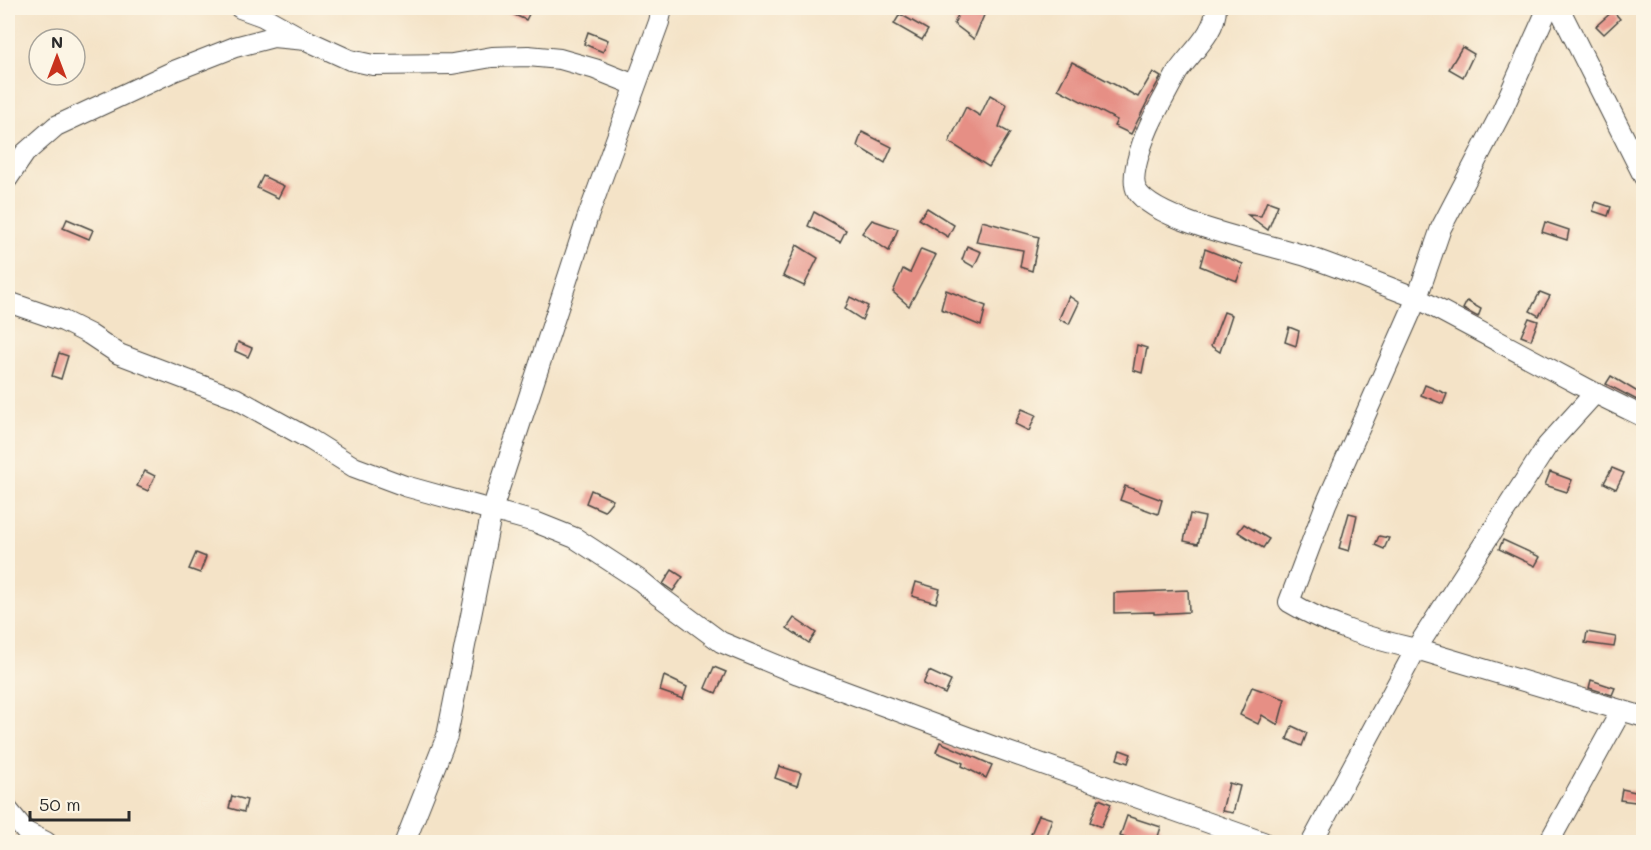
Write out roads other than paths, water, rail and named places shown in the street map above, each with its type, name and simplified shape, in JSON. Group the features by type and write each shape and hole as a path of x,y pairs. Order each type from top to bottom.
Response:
{"street":[{"path":"240,8 262,16 350,60 373,65 452,64 492,57 528,56 560,59 595,69 635,85"},
{"path":"405,843 447,736 492,510 587,219 659,22 662,8"},
{"path":"1216,8 1216,16 1209,30 1178,72 1143,136 1135,179 1136,190 1151,205 1226,235 1305,256 1417,298 1644,417"},
{"path":"1548,8 1502,111 1441,228 1417,298 1326,504 1289,602 1314,617 1360,635 1644,717"},
{"path":"1559,8 1644,177"},
{"path":"8,178 26,153 56,126 174,71 235,47 273,37 306,40"},
{"path":"8,302 63,321 89,334 118,354 235,398 354,467 405,486 535,522 575,537 641,581 721,642 843,691 1263,843"},
{"path":"1312,843 1416,650 1547,446 1595,393"},
{"path":"1549,843 1621,711"},
{"path":"8,810 26,832 46,843"}]}
